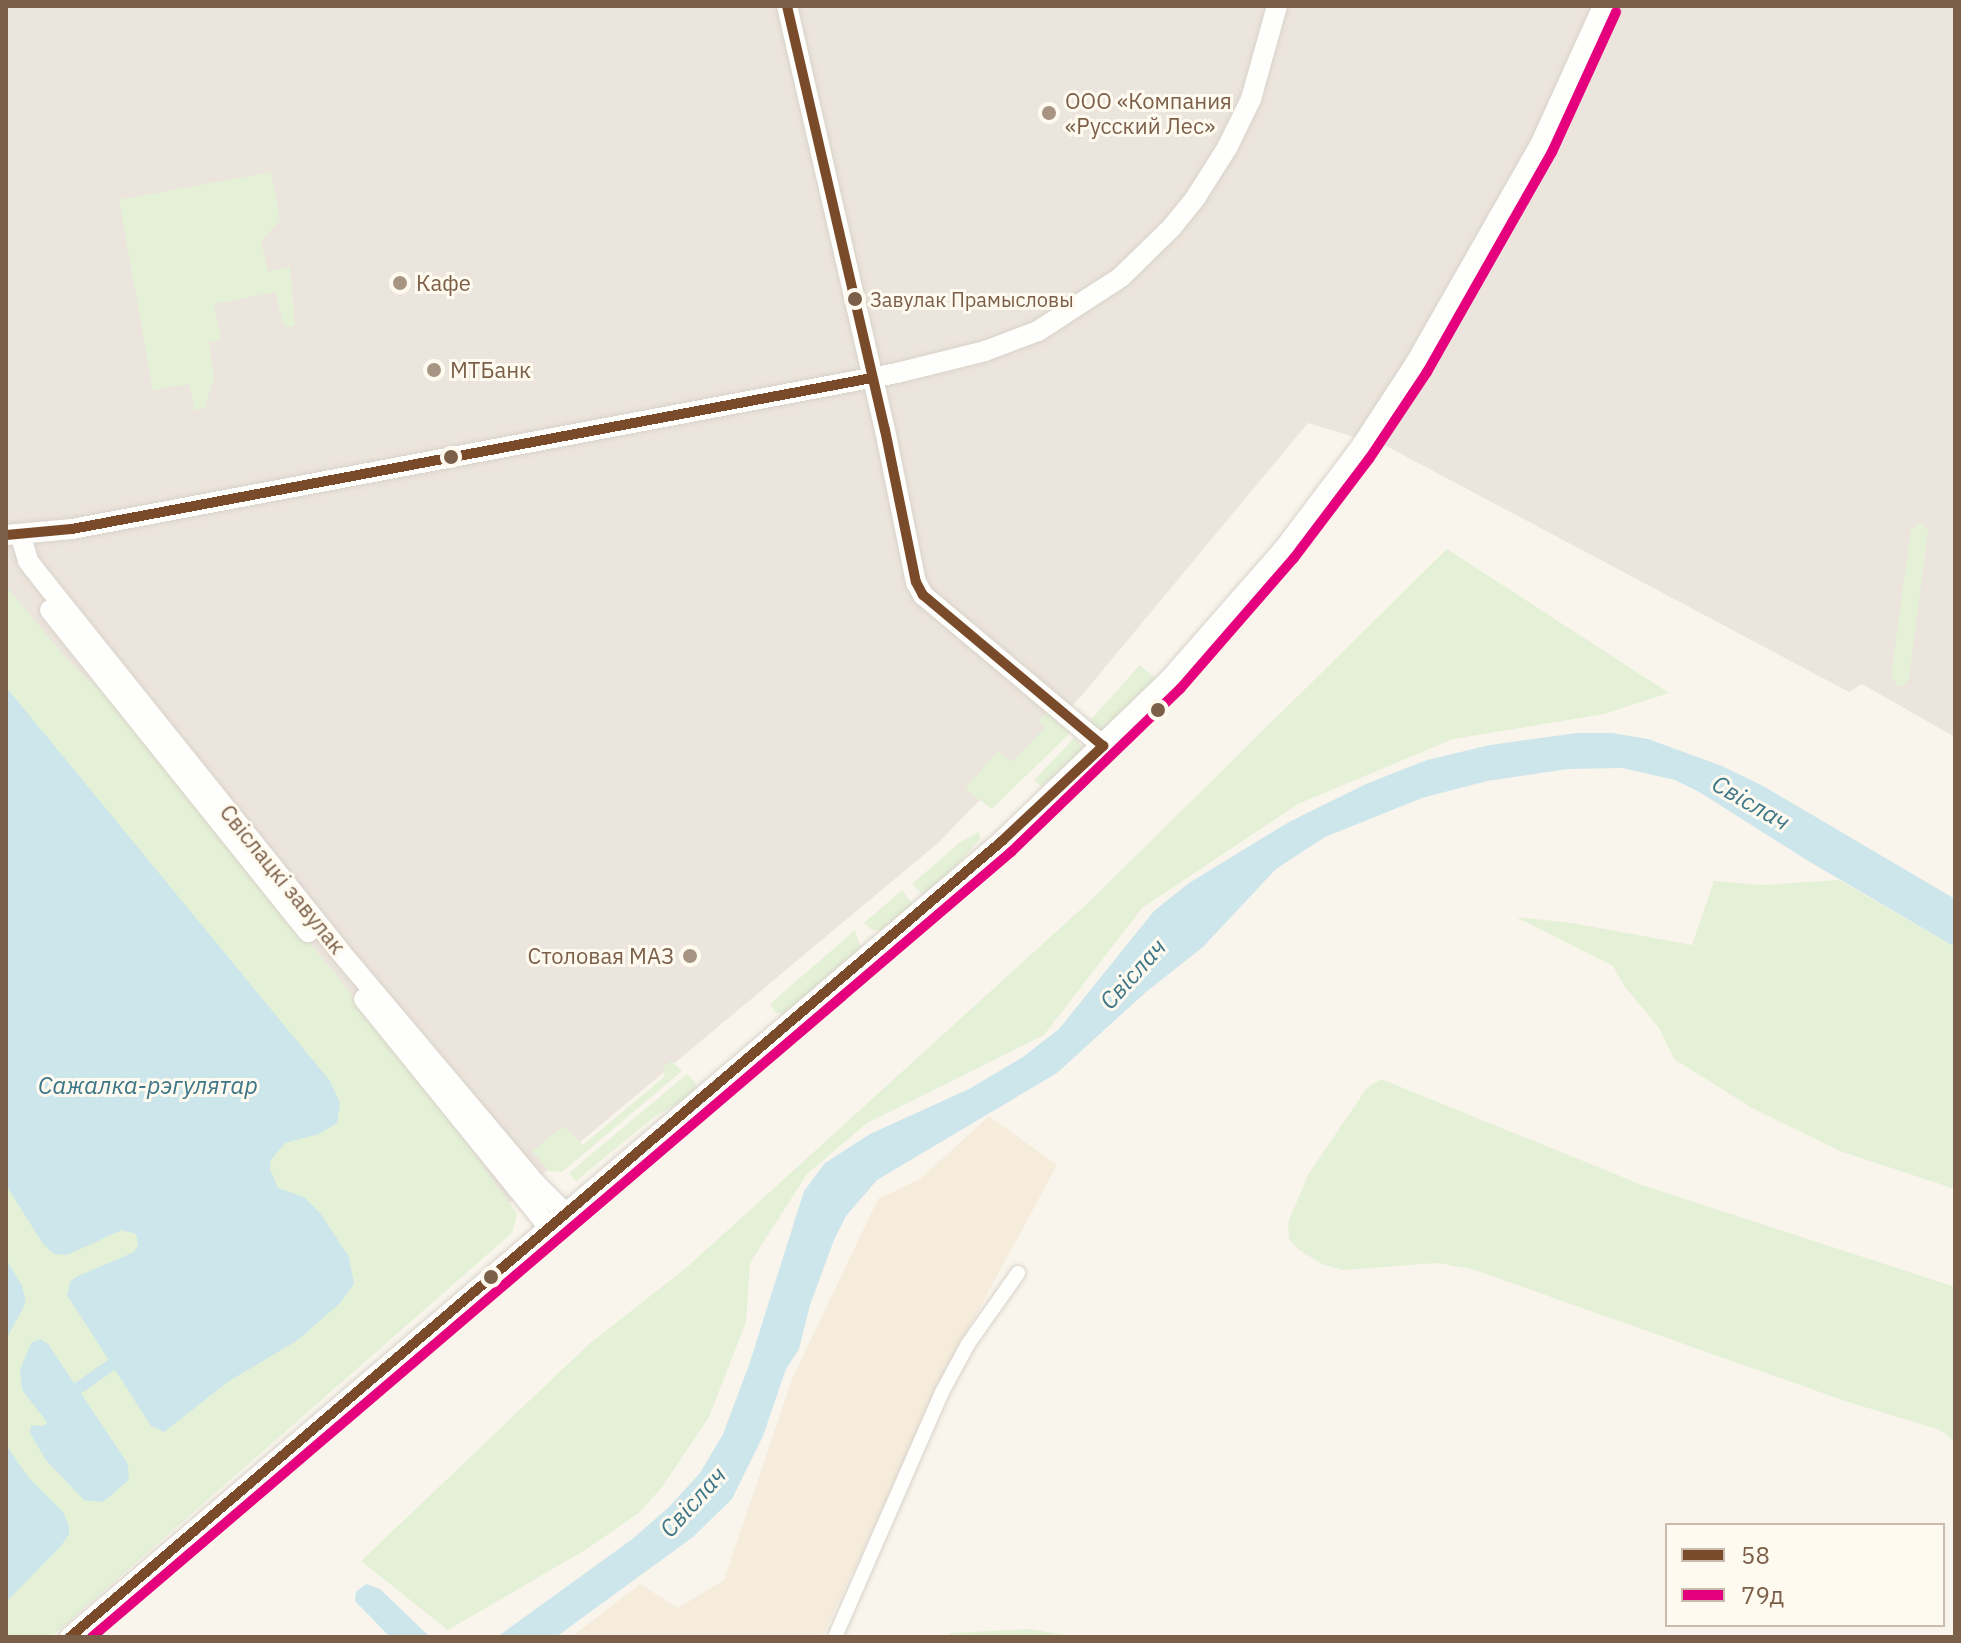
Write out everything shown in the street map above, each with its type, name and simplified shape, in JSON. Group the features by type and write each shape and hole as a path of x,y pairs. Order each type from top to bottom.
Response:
{"street":[{"path":"787,6 912,569 923,595 1103,746"},
{"path":"11,539 872,378 985,351 1038,331 1087,302 1145,256 1196,197 1227,148 1251,99 1274,28 1277,6"},
{"path":"70,1637 1002,841 1103,746 1256,583 1358,451 1437,329 1533,159 1603,6"},
{"path":"37,572 39,549 48,533"},
{"name":"Свіслацкі завулак","path":"11,539 338,949 536,1184 556,1219"},
{"name":"Свіслацкі завулак","path":"11,539 20,573 556,1219"},
{"path":"835,1637 941,1394 968,1344 1018,1273"}],"shaded area":[{"path":"6,6 1955,6 1955,737 1862,684 1849,692 1388,447 1308,423 1083,694 938,843 573,1148 6,1637"},
{"path":"989,1116 1057,1165 963,1339 822,1637 571,1637 640,1584 678,1608 724,1580 792,1379 878,1199 920,1179"}],"green space":[{"path":"271,172 280,220 261,242 268,272 290,266 295,327 284,326 275,292 214,304 220,335 219,340 209,342 214,378 205,408 194,410 190,384 153,390 119,200"},
{"path":"1921,522 1928,531 1909,678 1903,686 1897,685 1891,676 1911,530"},
{"path":"1447,549 1669,693 1604,714 1453,739 1298,804 1142,908 1044,1035 867,1123 807,1174 750,1263 746,1322 709,1417 662,1487 640,1512 587,1549 448,1630 361,1561 589,1344 686,1268 1091,900"},
{"path":"6,586 67,659 119,709 431,1092 517,1214 512,1233 51,1637 6,1637"},
{"path":"1140,665 1156,679 1106,730 1100,731 1087,724"},
{"path":"1046,712 1070,733 992,809 965,789 998,751 1013,762 1045,727 1039,720"},
{"path":"1075,737 1082,748 1079,756 1041,786 1034,780"},
{"path":"978,832 981,838 927,898 912,884 959,843"},
{"path":"1839,880 1955,947 1955,1189 1840,1151 1752,1108 1674,1059 1659,1028 1625,987 1613,966 1516,917 1572,923 1692,945 1714,881 1763,885"},
{"path":"902,890 913,905 884,931 872,930 864,923"},
{"path":"855,930 861,948 787,1014 776,1013 770,1004"},
{"path":"672,1061 682,1071 562,1172 549,1171 532,1151 564,1126 583,1145 664,1077 663,1067"},
{"path":"687,1074 696,1084 694,1094 654,1117 576,1181 569,1173"},
{"path":"1381,1079 1642,1185 1955,1287 1955,1442 1940,1430 1845,1401 1472,1269 1437,1263 1343,1270 1322,1264 1299,1250 1289,1239 1288,1222 1309,1173 1367,1088"},
{"path":"1029,1629 1078,1637 946,1637 951,1633"}],"water":[{"name":"Сажалка-рэгулятар","path":"6,687 330,1081 340,1103 337,1123 319,1134 285,1143 271,1160 270,1169 278,1188 304,1197 320,1213 349,1257 354,1284 340,1303 298,1340 229,1381 164,1432 151,1426 67,1295 70,1282 76,1277 134,1252 138,1245 136,1234 122,1230 67,1255 54,1254 43,1244 6,1185"},
{"name":"Свіслач","path":"1577,733 1612,733 1648,739 1722,766 1763,786 1955,899 1955,947 1805,859 1701,793 1675,780 1622,768 1568,769 1487,781 1422,798 1325,837 1276,869 1203,947 1146,992 1057,1073 877,1180 846,1216 834,1240 810,1305 799,1349 786,1369 763,1436 732,1499 693,1537 556,1637 497,1637 631,1540 668,1508 700,1473 723,1434 749,1365 804,1191 825,1163 870,1134 969,1089 1023,1057 1059,1029 1154,911 1189,883 1289,822 1366,784 1427,760 1490,745"},
{"path":"6,1259 22,1286 26,1302 6,1340"},
{"path":"40,1339 48,1344 128,1464 129,1480 103,1502 84,1500 46,1460 30,1433 31,1425 44,1426 47,1422 22,1390 20,1370 31,1343"},
{"path":"6,1445 28,1477 63,1512 69,1534 6,1602"},
{"path":"366,1584 380,1589 430,1637 389,1636 355,1601 356,1592"}],"waterway":[{"path":"77,1389 111,1365"}],"transit line":[{"name":"58","path":"787,6 885,430 916,582 923,595 1103,746"},
{"name":"79д","path":"92,1637 1011,852 1180,689 1294,558 1369,459 1427,372 1552,152 1616,12"},
{"name":"58","path":"6,535 72,529 872,378"},
{"name":"58","path":"70,1637 1002,841 1103,746"}],"place":[{"name":"ООО «Компания «Русский Лес»","path":"1049,113"},
{"name":"Кафе","path":"400,283"},
{"name":"Завулак Прамысловы","path":"855,299"},
{"name":"МТБанк","path":"434,370"},
{"name":"Столовая МАЗ","path":"690,956"}]}
